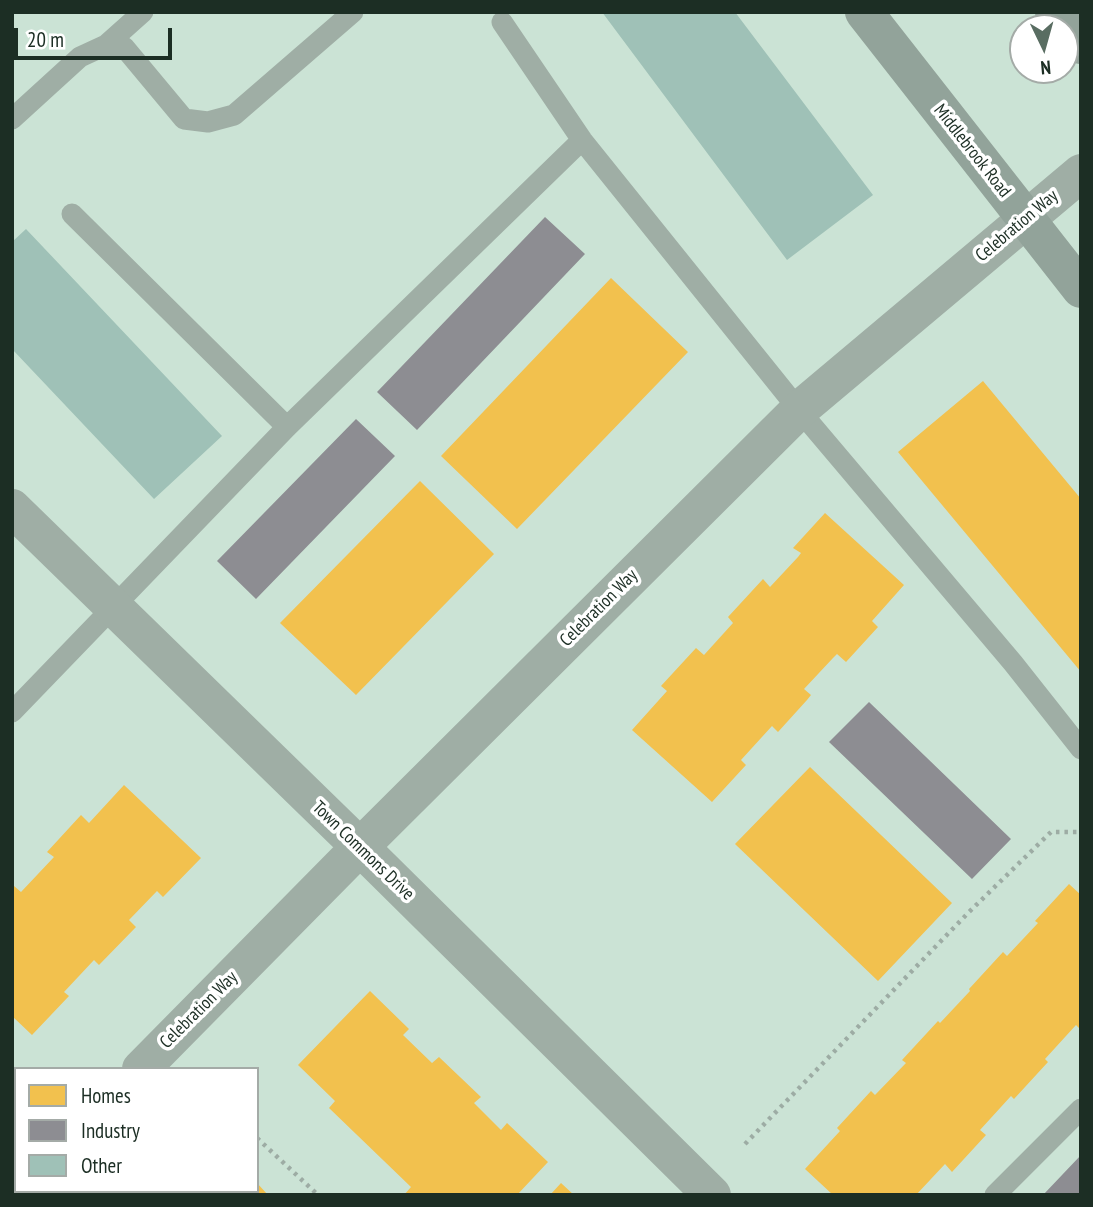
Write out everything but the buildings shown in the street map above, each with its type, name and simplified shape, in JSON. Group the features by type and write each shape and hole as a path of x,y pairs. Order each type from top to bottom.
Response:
{"main road":[{"name":"Middlebrook Road","path":"864,12 1081,289"},
{"path":"1054,12 1081,45"}],"street":[{"name":"Celebration Way","path":"143,1067 799,410 1081,173"},
{"name":"Town Commons Drive","path":"12,508 712,1195"}],"lane":[{"path":"12,119 80,57 107,45 143,12"},
{"path":"107,45 124,47 184,119 208,122 234,115 353,12"},
{"path":"502,22 582,140 799,410 1013,663 1081,748"},
{"path":"12,712 287,427 582,140"},
{"path":"72,214 287,427"},
{"path":"995,1195 1081,1109"}],"path":[{"path":"745,1144 968,913 1051,832 1081,832"},
{"path":"259,1140 318,1195"}]}
